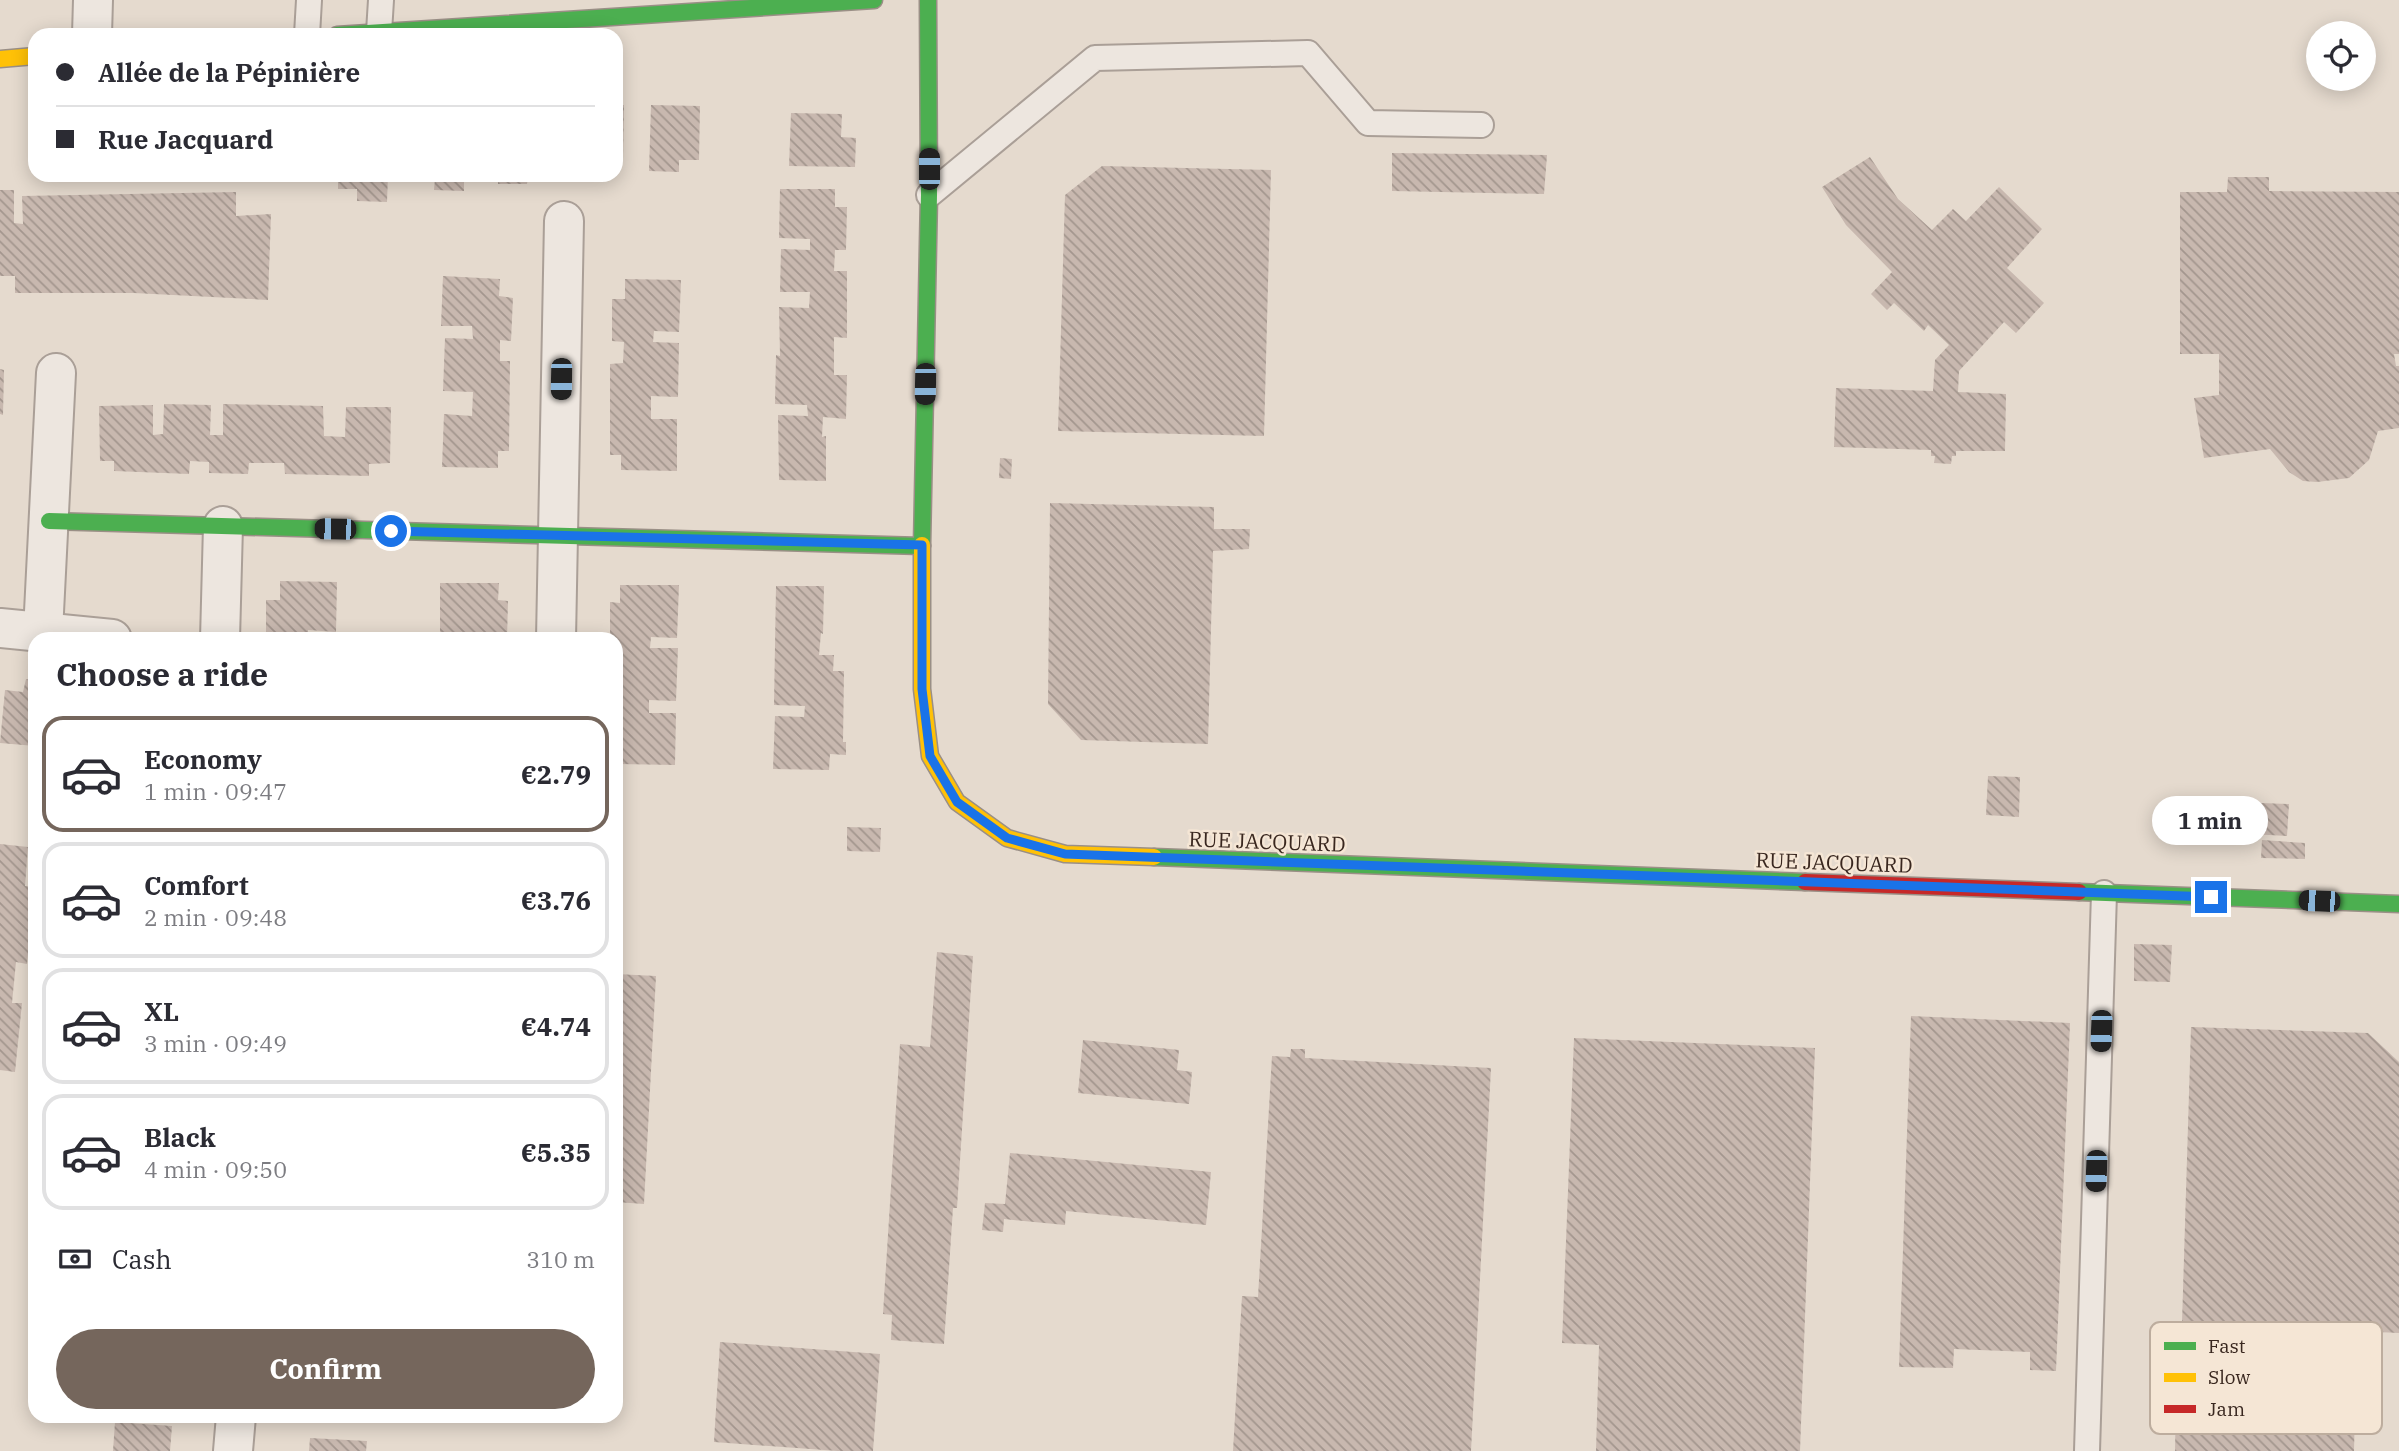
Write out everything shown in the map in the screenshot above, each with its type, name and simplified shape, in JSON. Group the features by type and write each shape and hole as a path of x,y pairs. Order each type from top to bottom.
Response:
{"street":[{"path":"92,28 93,0"},
{"path":"441,28 874,0"},
{"name":"RUE JACQUARD","path":"928,0 929,195 922,689 930,756 957,802 1007,838 1065,854 2399,904"},
{"path":"0,59 28,57"},
{"path":"556,632 564,221"},
{"path":"0,628 43,632 56,373"},
{"path":"49,521 922,545"},
{"path":"220,632 223,526"},
{"path":"233,1451 235,1423"}],"lane":[{"path":"307,28 309,0"},
{"path":"379,28 381,0"},
{"path":"929,195 1095,58 1308,53 1368,123 1481,125"},
{"path":"2087,1451 2104,893"}],"building":[{"path":"651,105 700,106 699,160 679,160 679,172 649,171"},
{"path":"791,113 842,114 841,137 856,138 855,167 789,166"},
{"path":"1392,153 1547,155 1544,194 1392,191"},
{"path":"1870,157 1898,199 1932,230 1953,209 1966,221 1999,187 2042,229 2007,268 2044,303 2016,333 2004,322 1959,371 1958,392 2006,394 2005,451 1956,451 1951,464 1934,463 1935,456 1931,456 1931,450 1834,447 1836,388 1933,391 1935,360 1949,345 1928,325 1924,331 1894,303 1887,310 1871,294 1892,272 1846,225 1822,187"},
{"path":"1102,166 1271,170 1264,436 1058,431 1065,195"},
{"path":"2228,177 2269,177 2269,191 2399,192 2399,354 2394,354 2396,366 2399,366 2399,428 2378,431 2369,460 2349,478 2303,481 2289,472 2270,449 2204,458 2194,398 2219,395 2219,354 2180,354 2180,192 2227,192"},
{"path":"338,182 388,182 387,202 357,201 357,189 338,189"},
{"path":"435,182 464,182 464,191 434,190"},
{"path":"498,182 527,182 527,184"},
{"path":"780,189 835,189 835,207 847,207 846,250 835,250 834,271 847,271 847,338 834,337 834,375 847,375 846,419 823,417 822,437 826,436 826,481 779,480 778,415 808,416 807,405 775,404 776,355 780,356 779,307 809,308 810,292 780,292 781,249 810,250 810,239 779,238"},
{"path":"0,190 14,190 14,223 23,224 22,196 236,192 236,216 271,214 268,300 134,293 15,293 15,276 0,276"},
{"path":"443,276 500,279 499,296 513,298 511,341 500,340 500,361 510,361 509,451 498,451 498,468 442,467 444,414 472,416 473,392 443,391 445,338 473,339 472,326 441,326"},
{"path":"625,279 681,280 679,332 654,331 653,342 679,343 678,397 651,396 651,419 677,419 677,471 621,470 621,455 610,455 610,364 623,363 624,342 612,341 612,299 625,299"},
{"path":"0,369 4,370 3,415 0,414"},
{"path":"164,404 211,405 210,435 223,435 223,404 323,406 324,436 345,437 346,407 391,407 390,463 369,464 369,476 285,474 284,463 249,463 248,474 209,473 209,462 190,461 189,474 114,471 114,461 100,461 99,406 153,405 153,435 163,434"},
{"path":"1000,458 1012,459 1011,479 999,478"},
{"path":"1050,503 1214,507 1214,529 1250,529 1249,549 1213,551 1208,744 1081,740 1048,704"},
{"path":"280,581 337,582 336,632 266,632 266,600 280,600"},
{"path":"440,583 499,583 498,600 508,601 507,632 440,632"},
{"path":"620,585 679,585 677,638 651,637 650,648 678,648 676,701 649,700 649,713 676,713 675,765 623,764 623,632 610,632 610,602 620,603"},
{"path":"776,586 824,586 823,634 821,633 819,655 834,655 833,671 844,671 843,742 846,742 846,755 830,754 829,770 773,769 775,716 804,717 805,706 774,705"},
{"path":"28,679 28,745 0,743 5,690 23,692"},
{"path":"1988,776 2020,777 2019,817 1986,815"},
{"path":"2234,802 2289,804 2287,836 2233,833"},
{"path":"847,827 881,828 880,852 847,851"},
{"path":"2262,840 2305,843 2305,859 2261,858"},
{"path":"0,844 28,847 25,886 28,886 28,954 27,964 16,962 12,1003 22,1003 15,1072 0,1070"},
{"path":"2134,944 2172,945 2170,982 2134,981"},
{"path":"937,952 973,956 957,1208 953,1208 944,1344 891,1340 892,1315 883,1314 900,1044 930,1047"},
{"path":"623,974 656,976 644,1204 623,1202"},
{"path":"1911,1016 2070,1023 2056,1371 2030,1370 2030,1352 1954,1349 1953,1368 1899,1367"},
{"path":"2191,1027 2368,1033 2399,1062 2399,1333 2382,1332 2382,1322 2182,1322"},
{"path":"1574,1038 1815,1048 1800,1451 1596,1451 1599,1345 1562,1343"},
{"path":"1083,1040 1179,1050 1177,1070 1192,1072 1189,1104 1078,1093"},
{"path":"1291,1049 1305,1049 1305,1058 1491,1068 1471,1451 1233,1451 1242,1296 1258,1297 1272,1056 1290,1057"},
{"path":"1010,1153 1211,1172 1206,1225 1066,1211 1065,1225 1004,1219 1003,1232 982,1230 985,1203 1005,1204"},
{"path":"720,1342 880,1354 873,1451 714,1442"},
{"path":"115,1423 172,1426 170,1451 113,1451"},
{"path":"2175,1434 2354,1434 2354,1451 2175,1451"},
{"path":"310,1438 367,1441 366,1451 309,1451"}],"traffic: fast":[{"path":"444,28 874,0"},
{"path":"922,545 929,195 928,0"},
{"path":"49,521 922,546"},
{"path":"1154,857 1805,882"},
{"path":"2079,892 2399,904"}],"traffic: slow":[{"path":"0,59 28,57"},
{"path":"922,545 922,689 930,756 957,802 1007,838 1065,854 1154,857"}],"traffic: jam":[{"path":"1805,882 2079,892"}],"route":[{"path":"391,531 922,545 922,689 930,756 957,802 1007,838 1065,854 2211,897"}]}
